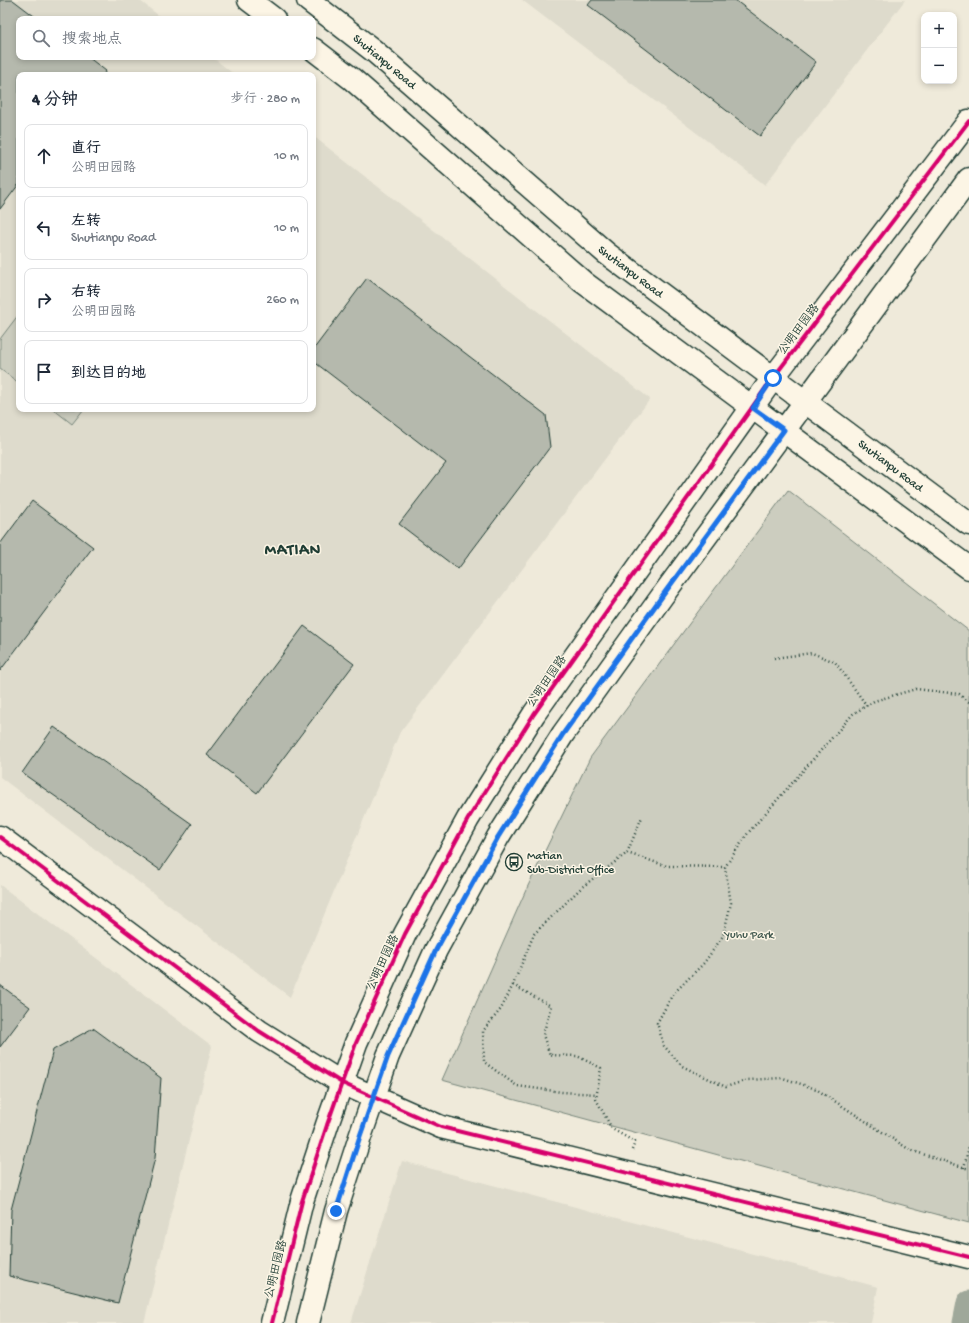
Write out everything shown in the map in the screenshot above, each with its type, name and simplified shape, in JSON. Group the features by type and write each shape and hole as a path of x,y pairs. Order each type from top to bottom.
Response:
{"street":[{"path":"250,0 270,16"},
{"name":"Shutianpu Road","path":"308,0 374,51 606,253 969,524"},
{"path":"316,51 352,79 583,282 969,568"},
{"name":"公明田园路","path":"272,1323 302,1201 356,1043 405,934 468,819 534,714 773,378 969,121"},
{"path":"308,1323 336,1211 388,1056 436,950 498,837 568,728 663,595 804,401 969,179"},
{"path":"0,837 259,1031 342,1083 441,1127 969,1256"}],"path":[{"path":"774,658 812,653 836,662 867,706"},
{"path":"969,702 959,694 916,689 874,701 853,714 748,833 725,867 731,903 723,936 704,963 673,994 657,1023 664,1046 682,1066 726,1087 747,1080 783,1078 816,1089 910,1150 969,1169"},
{"path":"597,1094 562,1092 517,1086 484,1062 483,1031 501,1009 513,985 534,934 582,887 627,853 642,816"},
{"path":"627,853 667,866 725,867"},
{"path":"513,985 551,1006 543,1035 550,1056 578,1056 601,1068 596,1099 612,1129 635,1142 627,1172"},
{"path":"964,1168 969,1146"}],"shaded area":[{"path":"0,0 139,0 159,16 16,16 16,60 216,60 231,72 16,72 16,412 316,412 316,138 650,399 400,732 290,997 0,777"},
{"path":"522,0 905,0 765,185"},
{"path":"0,885 212,1046 144,1323 0,1323"},
{"path":"402,1161 878,1287 871,1323 351,1323"}],"green space":[{"path":"16,318 16,381 0,369 0,339"},
{"path":"57,412 82,412 72,424"},
{"name":"Yuhu Park","path":"788,490 969,631 969,1223 442,1080 526,890 590,758"}],"building":[{"path":"0,0 13,0 34,16 16,16 16,60 92,60 106,71 16,72 16,188 0,209"},
{"path":"592,0 735,0 816,62 760,136 588,5"},
{"path":"367,278 546,415 550,447 458,569 399,524 446,463 316,363 316,346"},
{"path":"32,501 93,547 0,671 0,544"},
{"path":"304,626 354,664 257,793 207,755"},
{"path":"54,727 192,824 160,870 22,773"},
{"path":"0,985 30,1007 0,1047"},
{"path":"93,1028 161,1078 155,1158 118,1303 9,1276 11,1210 53,1050"}],"waterway":[{"path":"965,1323 969,1303"}],"cycle path":[{"path":"272,1323 302,1201 356,1043 405,934 468,819 534,714 773,378 969,121"},
{"path":"0,837 259,1031 342,1083 441,1127 969,1257"}],"place":[{"name":"Matian Sub-District Office","path":"514,862"}],"district":[{"name":"MATIAN","path":"293,548"}],"route":[{"path":"336,1211 388,1056 436,950 498,837 563,734 784,430 753,408 773,378"}]}
